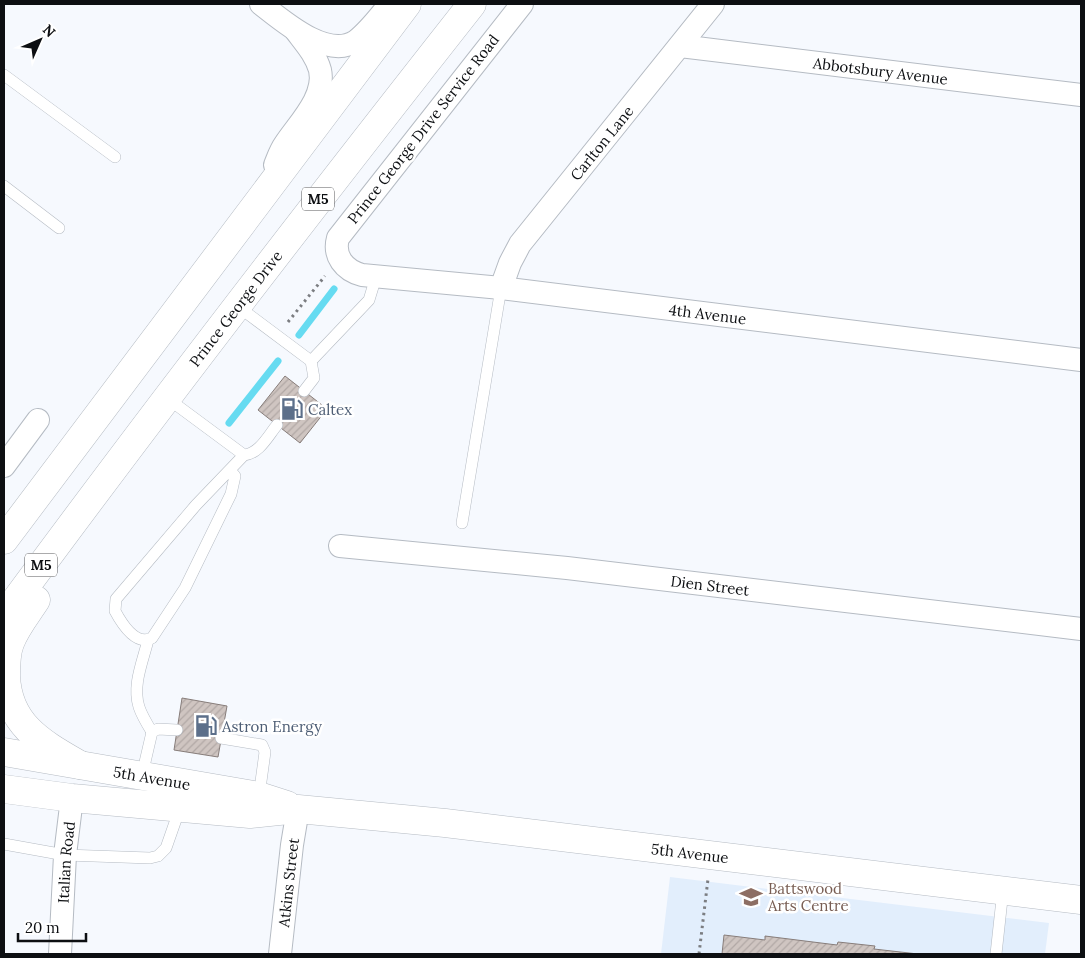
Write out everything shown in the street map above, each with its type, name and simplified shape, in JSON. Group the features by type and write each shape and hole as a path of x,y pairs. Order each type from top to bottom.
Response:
{"main road":[{"path":"4,540 407,4"},
{"name":"Prince George Drive","path":"4,616 78,514 236,305 386,111 472,4"},
{"path":"78,514 60,564 17,629 10,643 6,668 7,690 13,708 25,728 47,746 80,765"},
{"name":"5th Avenue","path":"4,752 259,796 298,809"},
{"name":"5th Avenue","path":"4,789 72,798 250,814 298,809 445,823 1081,900"}],"street":[{"path":"261,4 296,31 322,44 333,46 345,46 355,42 390,4"},
{"name":"Prince George Drive Service Road","path":"332,267 338,238 344,229 522,4"},
{"name":"Carlton Lane","path":"501,288 510,263 520,244 713,4"},
{"path":"257,205 283,147 310,107 319,89 321,80 320,69 312,52 296,31"},
{"name":"Abbotsbury Avenue","path":"680,46 1081,95"},
{"name":"4th Avenue","path":"332,267 345,266 357,274 376,277 501,288 1081,360"},
{"path":"4,466 38,420"},
{"name":"Dien Street","path":"340,546 567,568 1081,629"},
{"name":"Italian Road","path":"60,954 65,855 72,798"},
{"name":"Atkins Street","path":"280,954 292,845 298,809"}],"lane":[{"path":"4,75 116,157"},
{"path":"4,186 59,228"},
{"path":"310,361 369,300 376,277"},
{"path":"462,523 501,288"},
{"path":"236,305 310,361 314,378 304,391"},
{"path":"167,398 244,455"},
{"path":"230,470 235,476 231,494 185,588 156,634 148,640 141,640 134,636 118,617 115,612 116,599 196,505 244,455 249,455 260,448 277,425"},
{"path":"142,776 152,732 139,706 137,684 148,640"},
{"path":"152,732 158,729 177,730"},
{"path":"222,738 262,745 265,752 259,796"},
{"path":"4,844 65,855 144,859 158,856 166,848 180,808"},
{"path":"996,954 1003,890"}],"path":[{"path":"288,322 332,267"},
{"path":"699,954 709,874"}],"shaded area":[{"name":"Battswood Arts Centre","path":"670,877 1049,923 1045,954 661,954"}],"building":[{"name":"Caltex","path":"285,376 327,409 300,443 258,410"},
{"path":"182,698 227,706 218,757 174,750"},
{"path":"724,935 765,940 765,936 837,945 838,942 875,946 874,949 918,954 722,954"}],"waterway":[{"path":"299,335 334,289"},
{"path":"229,423 278,361"}],"place":[{"name":"Caltex","path":"292,409"},
{"name":"Astron Energy","path":"206,726"},
{"name":"Battswood Arts Centre","path":"751,897"}]}
